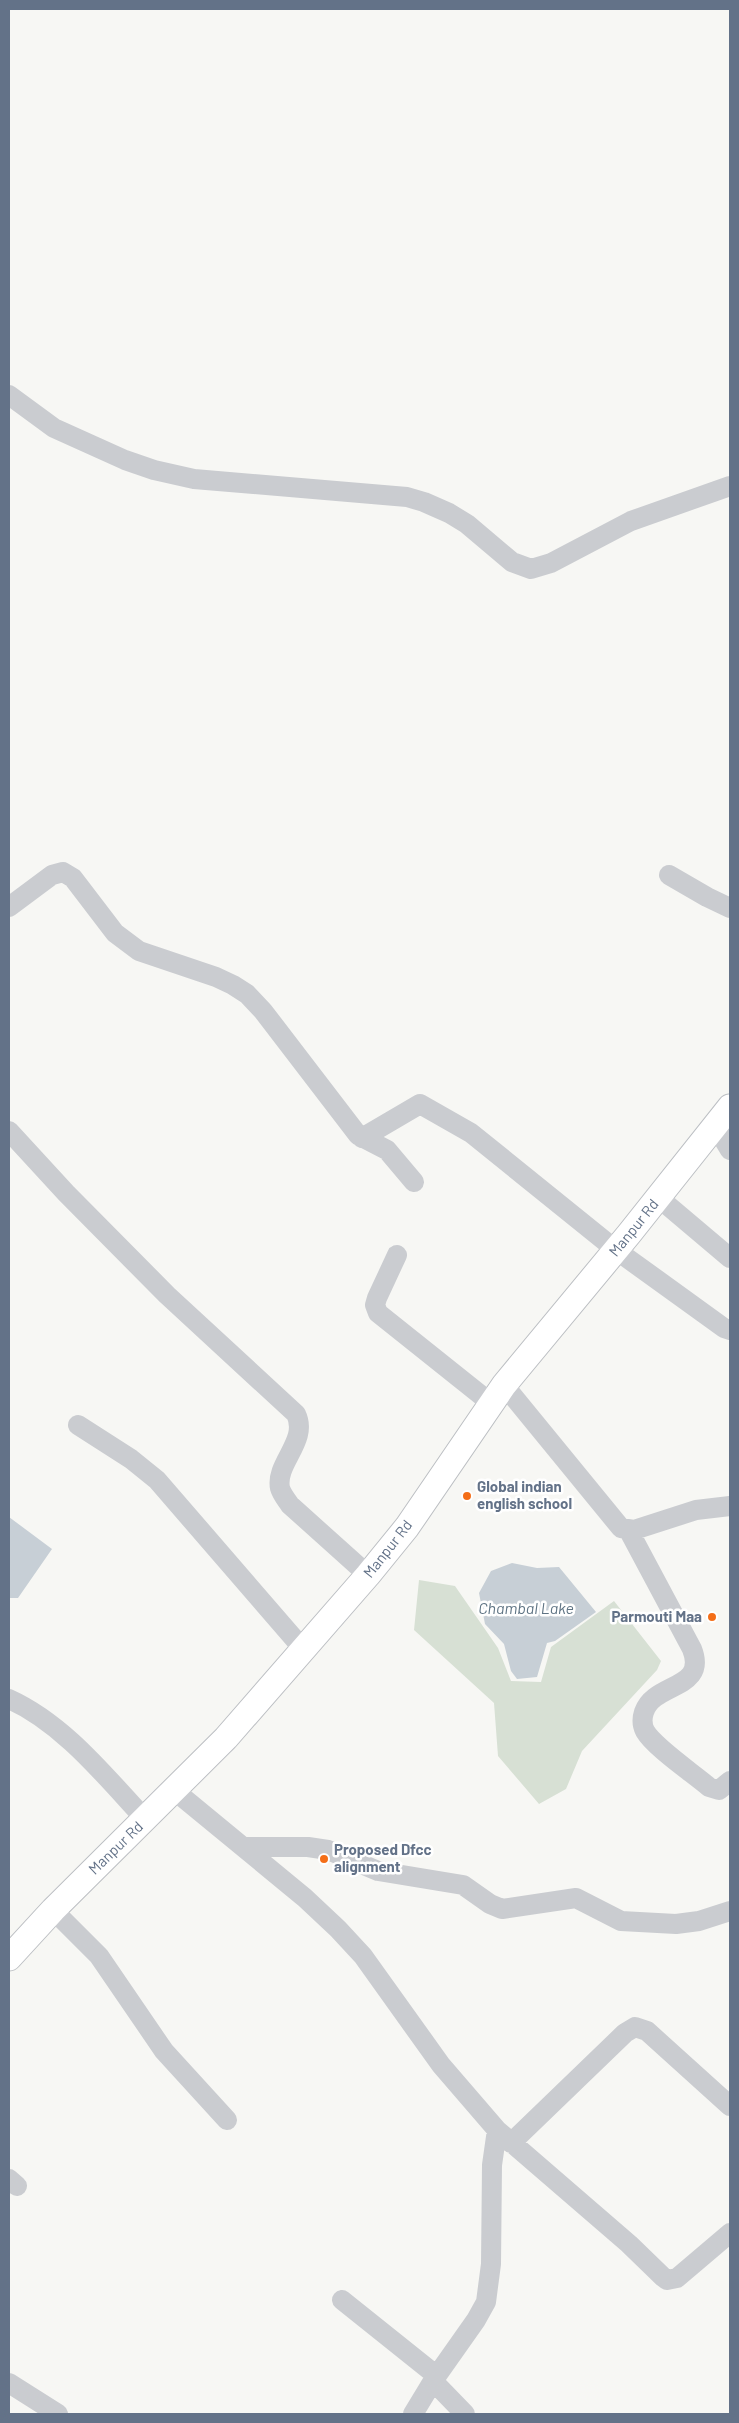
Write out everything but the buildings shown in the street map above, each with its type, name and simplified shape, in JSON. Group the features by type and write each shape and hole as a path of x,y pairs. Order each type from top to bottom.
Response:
{"main road":[{"name":"Manpur Rd","path":"9,1958 52,1910 226,1738 368,1575 407,1526 498,1395 659,1198 723,1116"}],"street":[{"path":"9,395 54,428 125,460 154,470 194,479 407,497 424,502 467,524 512,562 531,569 551,562 631,521 730,486"},
{"path":"9,907 52,875 63,872 69,874 115,933 139,952 234,985 247,994 263,1011 362,1138 387,1150 414,1182"},
{"path":"669,875 730,908"},
{"path":"362,1138 420,1104 471,1134 616,1250 724,1328 730,1330"},
{"path":"723,1116 730,1150"},
{"path":"9,1131 66,1193 167,1295 296,1414 300,1428 282,1474 280,1483 283,1495 290,1505 368,1575"},
{"path":"659,1198 730,1258"},
{"path":"397,1255 377,1298 375,1309 498,1395 618,1526 629,1530 696,1510 730,1506"},
{"path":"78,1425 131,1459 157,1480 304,1650"},
{"path":"629,1530 692,1649 696,1662 694,1672 688,1678 650,1701 643,1715 644,1730 710,1787 719,1790 730,1781"},
{"path":"9,1699 43,1719 79,1750 145,1819"},
{"path":"175,1790 305,1898 338,1929 363,1956 441,2065 504,2136 667,2280 677,2278 683,2274 730,2234"},
{"path":"243,1847 320,1848 378,1871 463,1885 490,1904 502,1908 576,1898 621,1921 676,1924 699,1922 730,1911"},
{"path":"52,1910 99,1956 164,2051 227,2120"},
{"path":"413,2414 486,2302 490,2264 492,2165 504,2136 625,2033 635,2027 647,2031 730,2106"},
{"path":"342,2300 435,2379 465,2414"},
{"path":"9,2383 58,2414"}],"shaded area":[{"path":"419,1580 455,1586 498,1648 511,1681 541,1682 551,1647 614,1601 661,1661 657,1670 582,1751 566,1789 539,1804 498,1756 494,1703 414,1630"}],"water":[{"path":"9,1517 52,1549 18,1598 9,1598"},
{"name":"Chambal Lake","path":"512,1563 537,1568 559,1567 596,1612 555,1641 547,1643 537,1677 517,1679 511,1671 504,1644 485,1624 479,1593 491,1571"}],"place":[{"name":"Global indian english school","path":"467,1496"},
{"name":"Parmouti Maa","path":"712,1617"},
{"name":"Proposed Dfcc alignment","path":"324,1859"}]}
